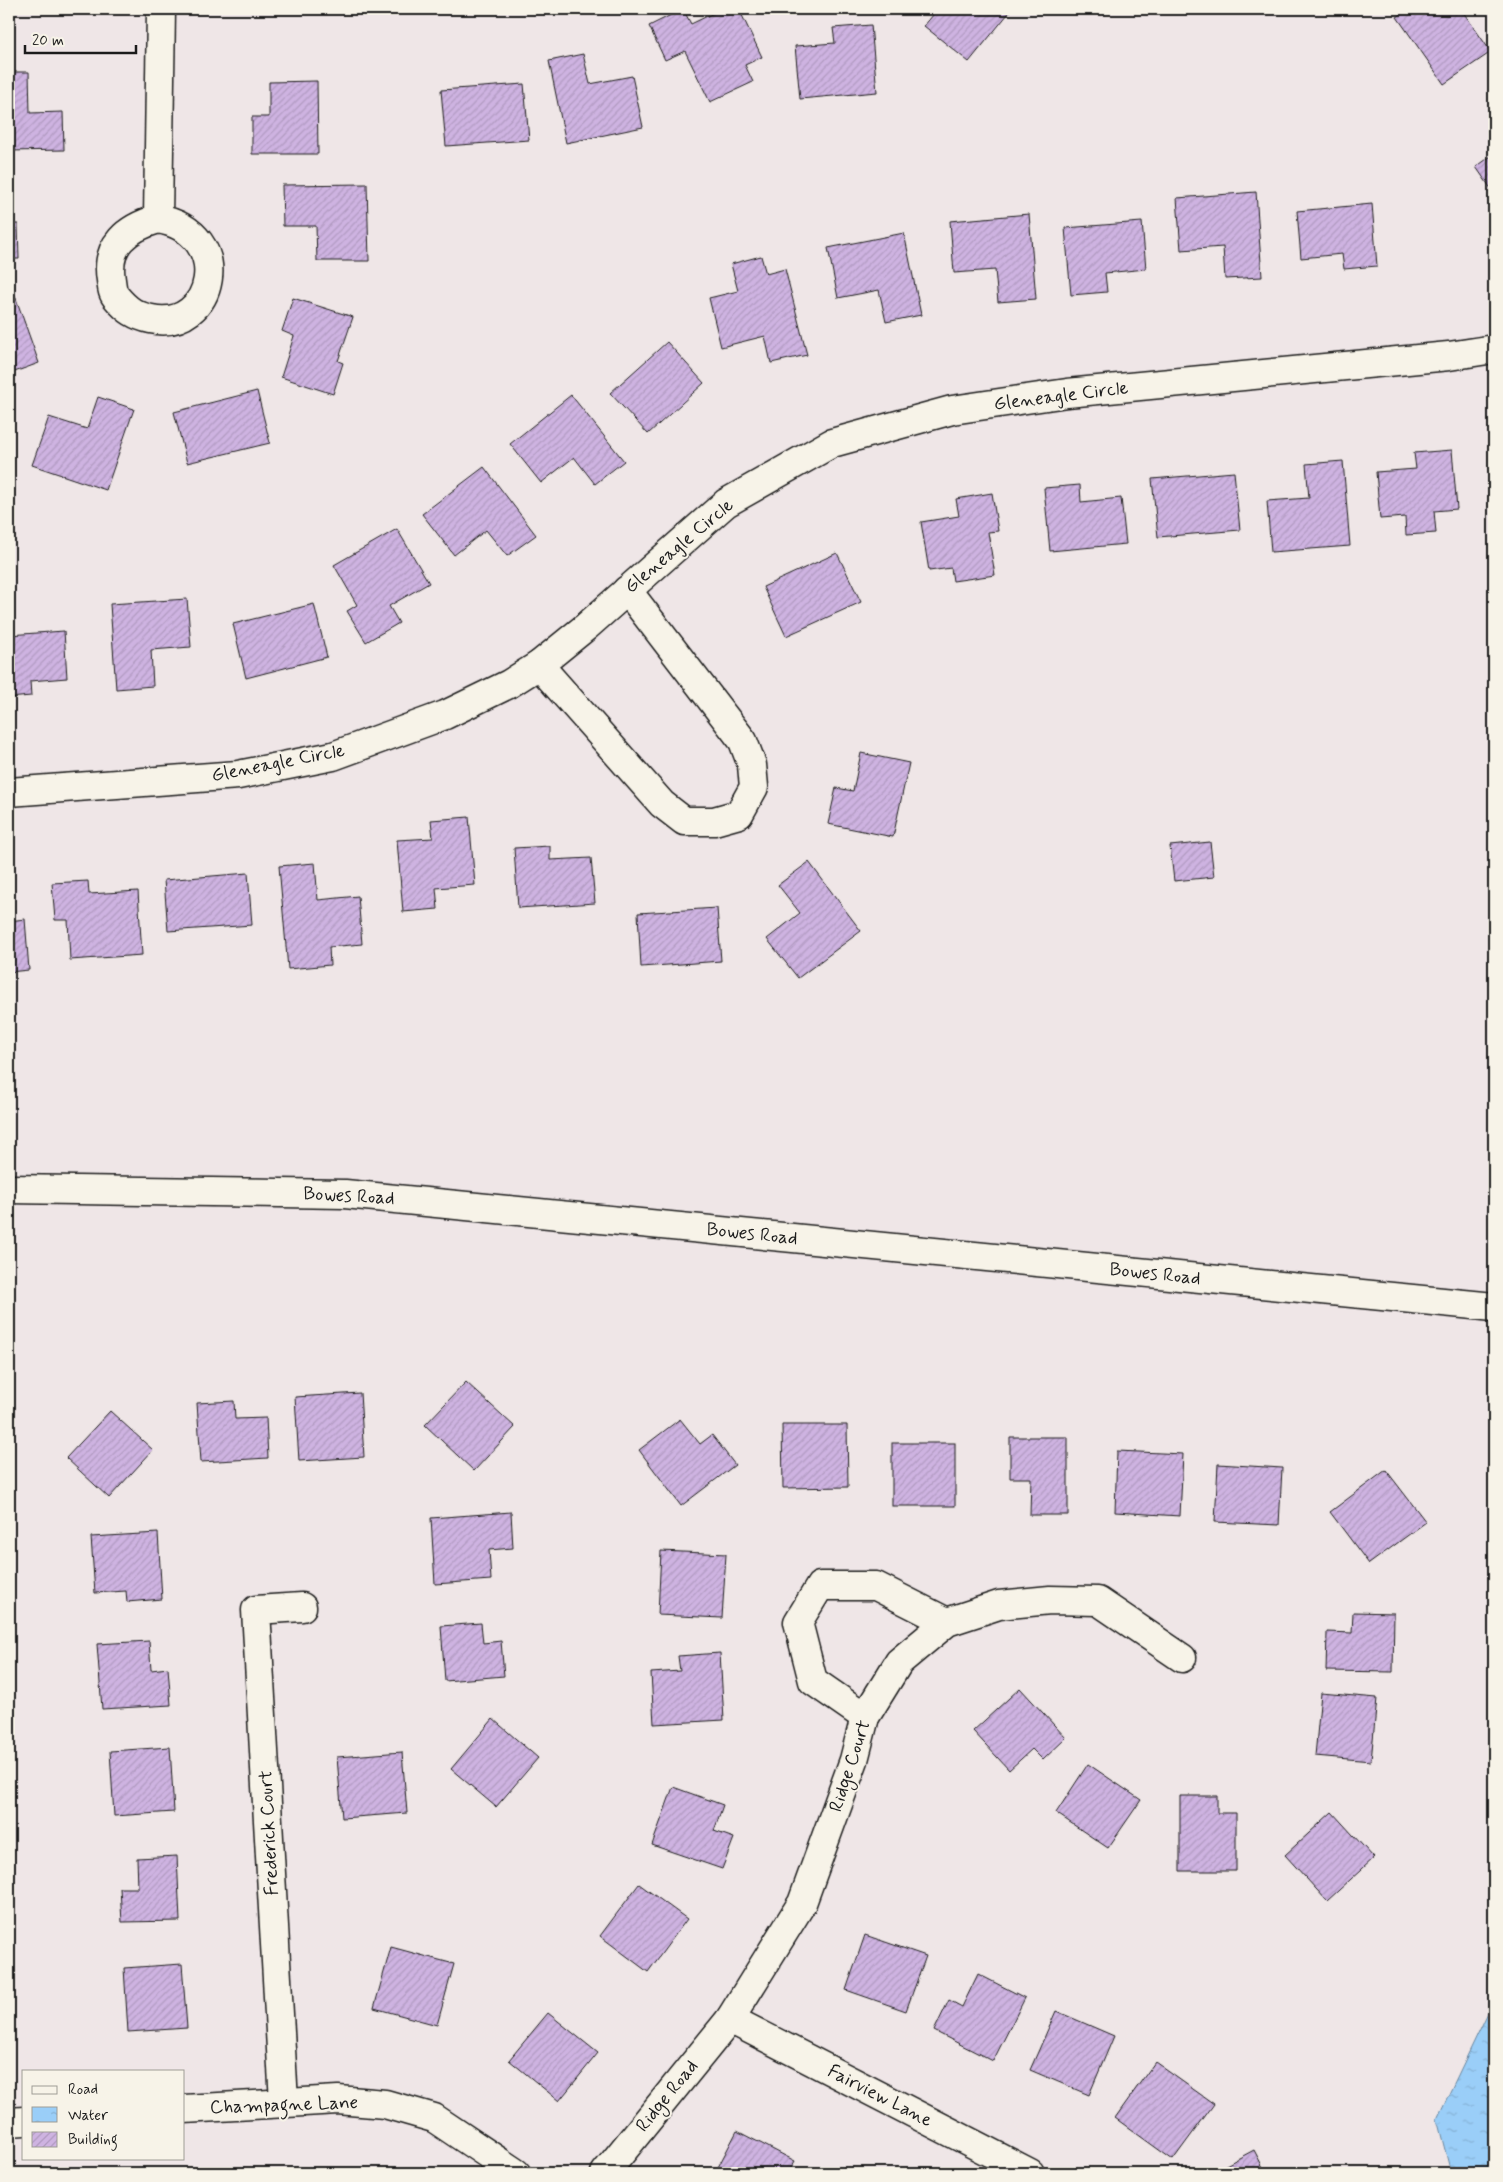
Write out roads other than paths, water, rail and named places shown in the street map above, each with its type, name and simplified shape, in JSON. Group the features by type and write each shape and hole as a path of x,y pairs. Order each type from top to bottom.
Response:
{"street":[{"path":"158,219 161,9"},
{"name":"Gleneagle Circle","path":"9,792 238,775 333,756 444,715 509,684 539,665 726,503 832,443 952,410 1067,394 1449,356 1494,349"},
{"path":"539,665 662,804 684,820 714,821 739,814 754,787 752,765 743,741 627,590"},
{"name":"Bowes Road","path":"9,1189 345,1194 1494,1307"},
{"path":"865,1717 812,1681 798,1622 820,1586 876,1586 947,1622"},
{"name":"Ridge Court","path":"730,2019 802,1903 854,1760 865,1717 899,1662 947,1622 999,1605 1050,1600 1098,1601 1182,1658"},
{"name":"Frederick Court","path":"284,2102 256,1610 302,1607"},
{"name":"Ridge Road","path":"605,2173 730,2019"},
{"name":"Fairview Lane","path":"730,2019 1030,2173"},
{"name":"Champagne Lane","path":"185,2109 338,2100 385,2104 434,2118 516,2173"},
{"path":"9,2122 22,2121"}],"water":[{"path":"1494,2000 1494,2173 1451,2173 1437,2119"}]}
